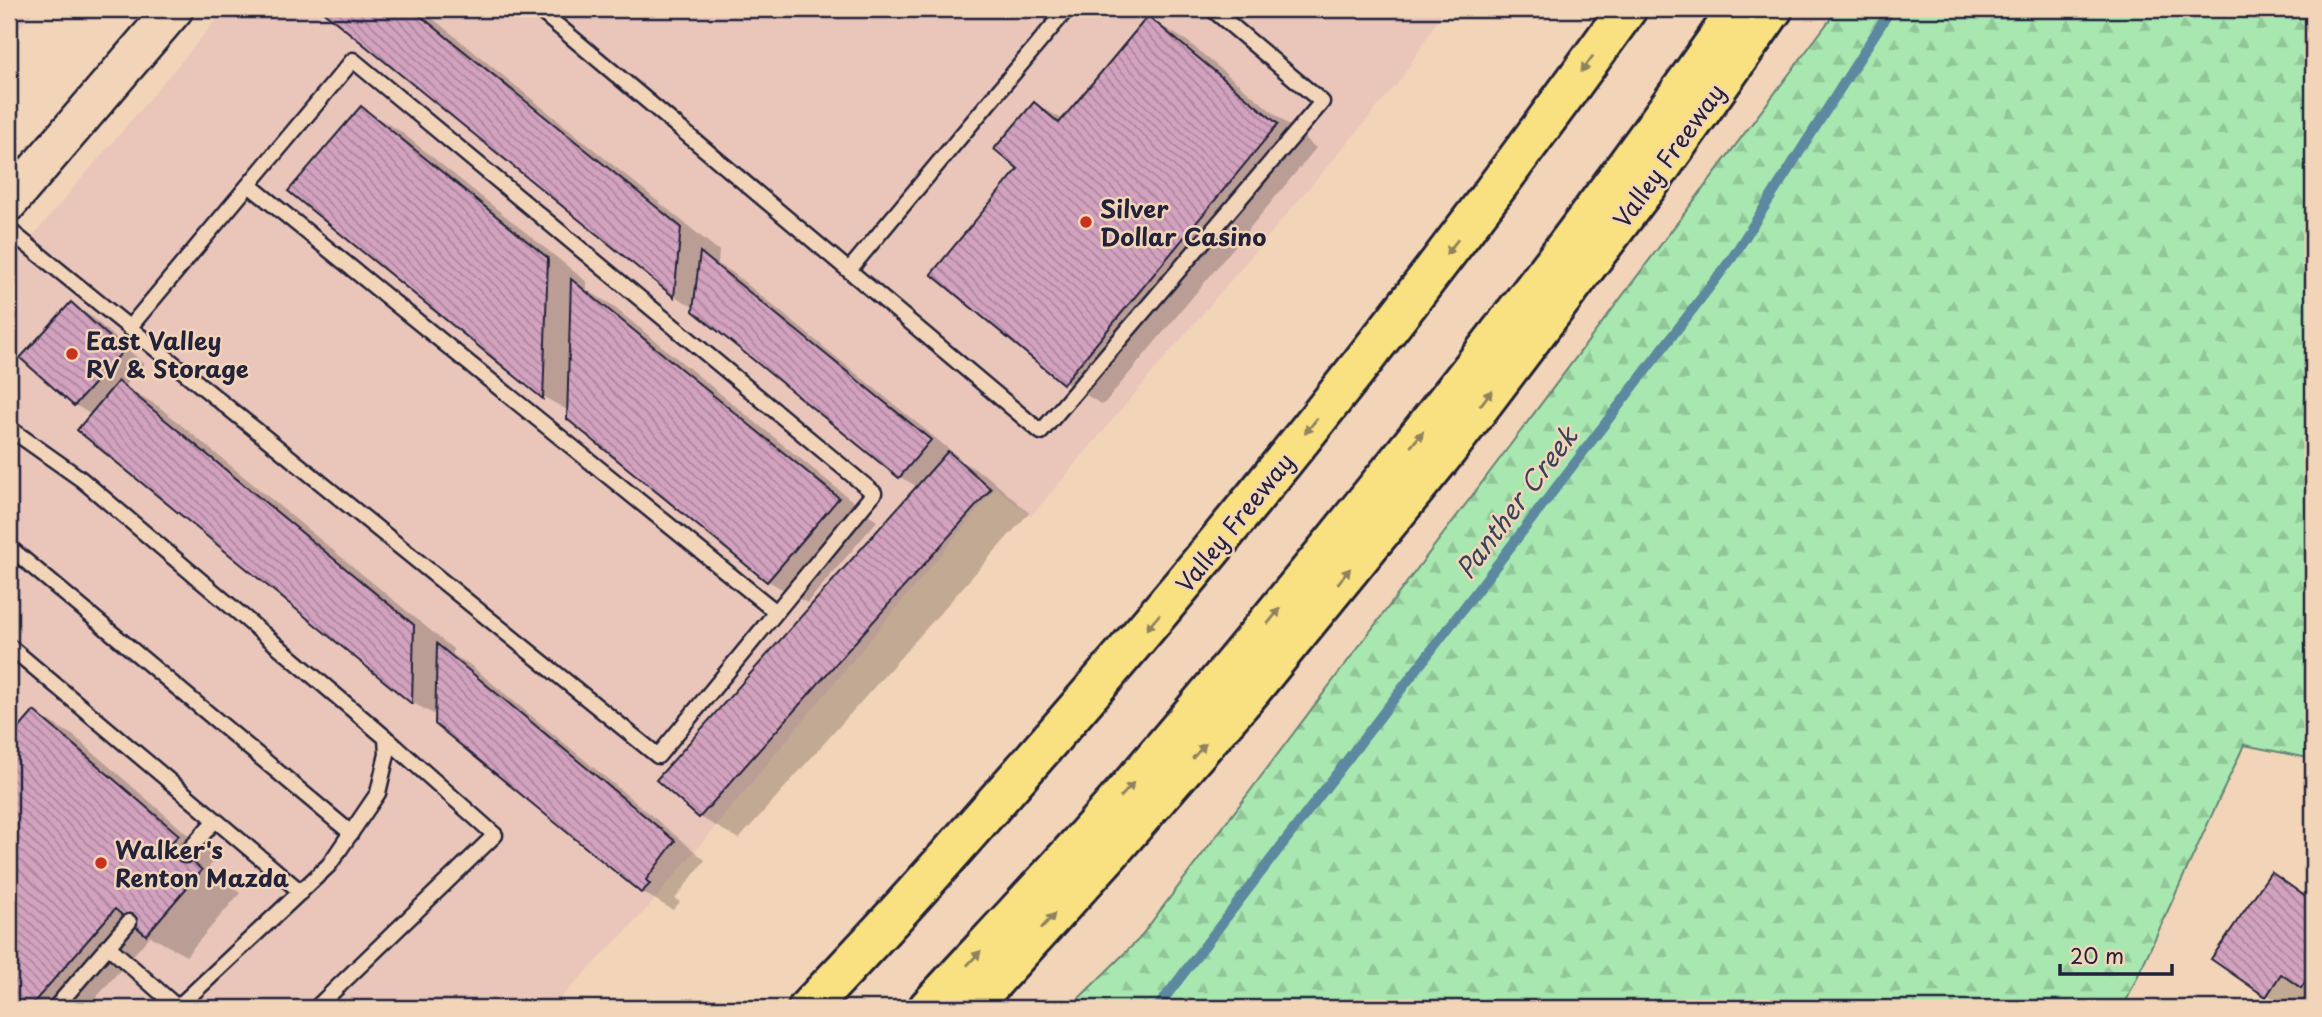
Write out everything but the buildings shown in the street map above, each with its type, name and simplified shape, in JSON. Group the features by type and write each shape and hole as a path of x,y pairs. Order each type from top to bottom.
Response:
{"highway":[{"name":"Valley Freeway","path":"808,1008 1008,788 1169,603 1466,230 1627,9"},
{"path":"928,1008 1111,808 1214,689 1321,558 1483,354 1671,106 1738,9"},
{"name":"Valley Freeway","path":"969,1008 1108,855 1249,693 1439,460 1654,177 1773,9"}],"street":[{"path":"9,202 174,9"}],"lane":[{"path":"538,9 1041,432 1322,102 1212,9"},
{"path":"849,270 1067,9"},
{"path":"9,230 129,328 658,756 874,493 353,60 129,328"},
{"path":"249,185 776,612"},
{"path":"9,428 81,479 386,738 495,835 316,1008"},
{"path":"9,547 351,834"},
{"path":"9,646 301,892"},
{"path":"108,946 177,1008 329,865 378,793 387,754 386,738"},
{"path":"185,855 215,820"},
{"path":"55,1008 129,922"}],"shaded area":[{"path":"9,9 36,9 9,40"},
{"path":"226,9 1444,9 1401,79 1031,516 996,488 646,910 551,1008 9,1008 9,264"}],"green space":[{"path":"1838,9 2313,9 2313,759 2244,745 2123,1008 1069,1008 1138,940"}],"waterway":[{"name":"Panther Creek","path":"1157,1008 1732,258 1891,9"}],"place":[{"name":"Silver Dollar Casino","path":"1086,222"},
{"name":"East Valley RV & Storage","path":"72,354"},
{"name":"Walker's Renton Mazda","path":"101,863"}]}
